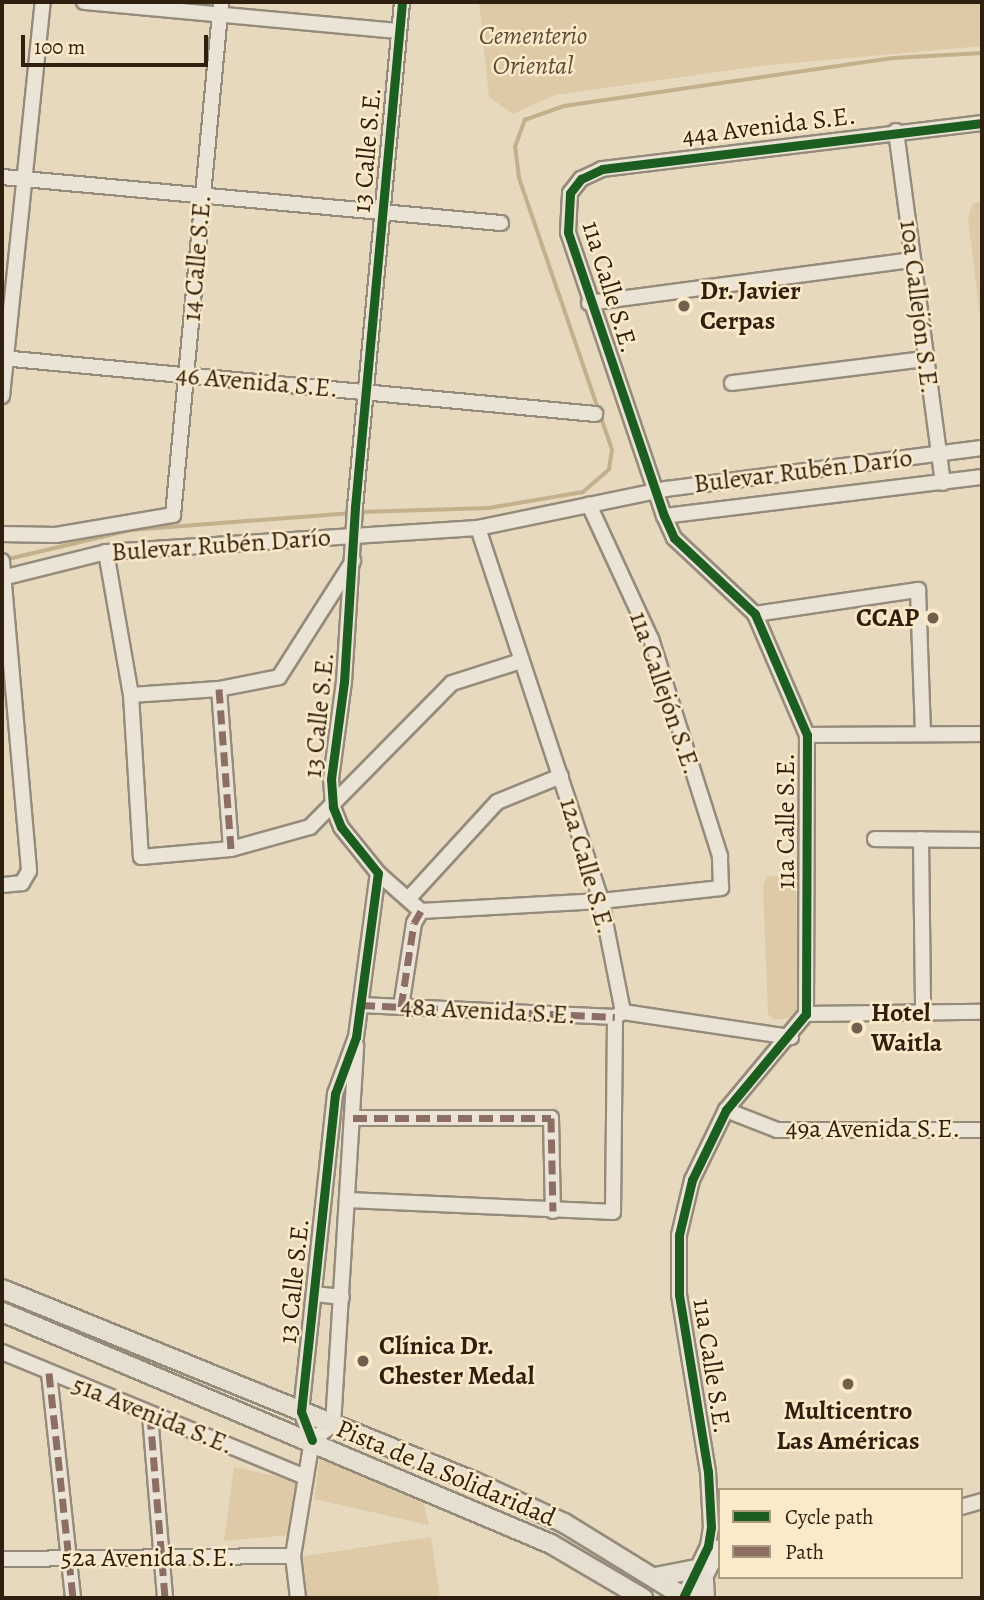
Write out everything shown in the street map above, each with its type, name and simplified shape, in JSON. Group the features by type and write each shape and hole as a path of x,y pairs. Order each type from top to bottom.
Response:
{"main road":[{"name":"Pista de la Solidaridad","path":"2,1289 564,1523 687,1598"},
{"name":"Pista de la Solidaridad","path":"2,1312 312,1440 551,1544 643,1598"},
{"path":"654,1577 707,1576"},
{"path":"612,1578 629,1598"}],"street":[{"path":"2,396 3,358 43,2"},
{"path":"84,2 220,8 399,31"},
{"name":"13 Calle S.E.","path":"333,1425 349,1200 356,1037 378,873 341,827 333,807 331,779 356,536 355,512 402,2"},
{"name":"14 Calle S.E.","path":"2,534 56,535 173,515 220,8"},
{"name":"44a Avenida S.E.","path":"570,193 581,179 602,169 897,131 982,123"},
{"name":"10a Callejón S.E.","path":"897,131 943,483"},
{"path":"2,177 382,215 501,223"},
{"name":"11a Calle S.E.","path":"570,193 568,232 589,303 664,516 674,538 755,614 807,735 806,1014 791,1037 726,1110 692,1180 679,1235 679,1294 716,1526 707,1576"},
{"path":"589,303 913,260"},
{"name":"46 Avenida S.E.","path":"3,358 595,414"},
{"path":"732,383 926,359"},
{"name":"Bulevar Rubén Darío","path":"2,571 106,552 478,528 655,491 982,448"},
{"name":"Bulevar Rubén Darío","path":"664,516 982,477"},
{"name":"11a Callejón S.E.","path":"589,505 651,639 720,856 721,888 601,901"},
{"name":"12a Calle S.E.","path":"478,528 601,901 619,1014 613,1212 553,1211"},
{"path":"106,552 131,695 141,857 231,849 290,836 310,827 333,807 453,683 521,661"},
{"path":"131,695 219,689 279,677 353,560"},
{"path":"2,571 8,694 27,878 18,885 2,885"},
{"path":"755,614 918,590 923,732"},
{"path":"219,689 231,849"},
{"path":"807,735 923,732 982,734"},
{"path":"409,898 497,802 561,776"},
{"path":"875,839 982,840"},
{"path":"921,839 923,1014"},
{"path":"378,873 421,911"},
{"path":"421,911 601,901"},
{"path":"401,1007 414,923 421,911"},
{"name":"48a Avenida S.E.","path":"362,1005 619,1014 791,1037"},
{"path":"806,1014 982,1012"},
{"name":"13 Calle S.E.","path":"301,1412 335,1094 356,1037"},
{"name":"49a Avenida S.E.","path":"726,1110 777,1130 982,1130"},
{"path":"349,1200 553,1211 551,1118 353,1118"},
{"path":"314,1294 342,1297"},
{"name":"51a Avenida S.E.","path":"2,1352 305,1477"},
{"path":"49,1373 73,1598"},
{"path":"298,1598 293,1556 312,1440 301,1412"},
{"path":"150,1415 165,1598"},
{"path":"312,1440 333,1425"},
{"path":"708,1472 719,1488"},
{"name":"11a Calle S.E.","path":"708,1472 718,1504"},
{"path":"963,1506 982,1501"},
{"name":"11a Calle S.E.","path":"687,1598 707,1576 718,1551"},
{"name":"52a Avenida S.E.","path":"2,1559 161,1560 293,1556"}],"green space":[{"name":"Cementerio Oriental","path":"479,2 982,2 982,46 760,66 555,95 513,114 489,97"},
{"path":"982,201 982,332 968,218 972,204"},
{"path":"767,876 796,876 798,1017 774,1020 768,1014 763,886"},
{"path":"320,1457 423,1502 429,1525 314,1499"},
{"path":"234,1467 298,1481 290,1535 224,1541"},
{"path":"431,1537 440,1598 305,1598 299,1557"}],"waterway":[{"path":"598,409 519,178 515,147 525,120 564,106 894,58 982,53"},
{"path":"360,512 489,508 583,492 609,469 612,450 600,416"},
{"path":"4,560 131,530 352,513"}],"marked path":[{"path":"219,689 231,849"},
{"path":"401,1007 414,923 421,911"},
{"path":"361,1005 615,1017"},
{"path":"353,1118 551,1118 553,1211"},
{"path":"49,1373 73,1598"},
{"path":"150,1415 165,1598"}],"cycle path":[{"path":"312,1440 301,1412 335,1094 356,1037 378,873 341,827 333,807 331,779 344,682 355,507 402,2"},
{"path":"683,1598 708,1546 711,1527 708,1472 679,1294 679,1235 692,1180 726,1110 806,1014 807,735 755,614 674,538 664,516 568,232 570,193 581,179 602,169 982,123"}],"place":[{"name":"Dr. Javier Cerpas","path":"684,306"},
{"name":"CCAP","path":"933,618"},
{"name":"Hotel Waitla","path":"857,1028"},
{"name":"Clínica Dr. Chester Medal","path":"363,1361"},
{"name":"Multicentro Las Américas","path":"848,1384"}]}
